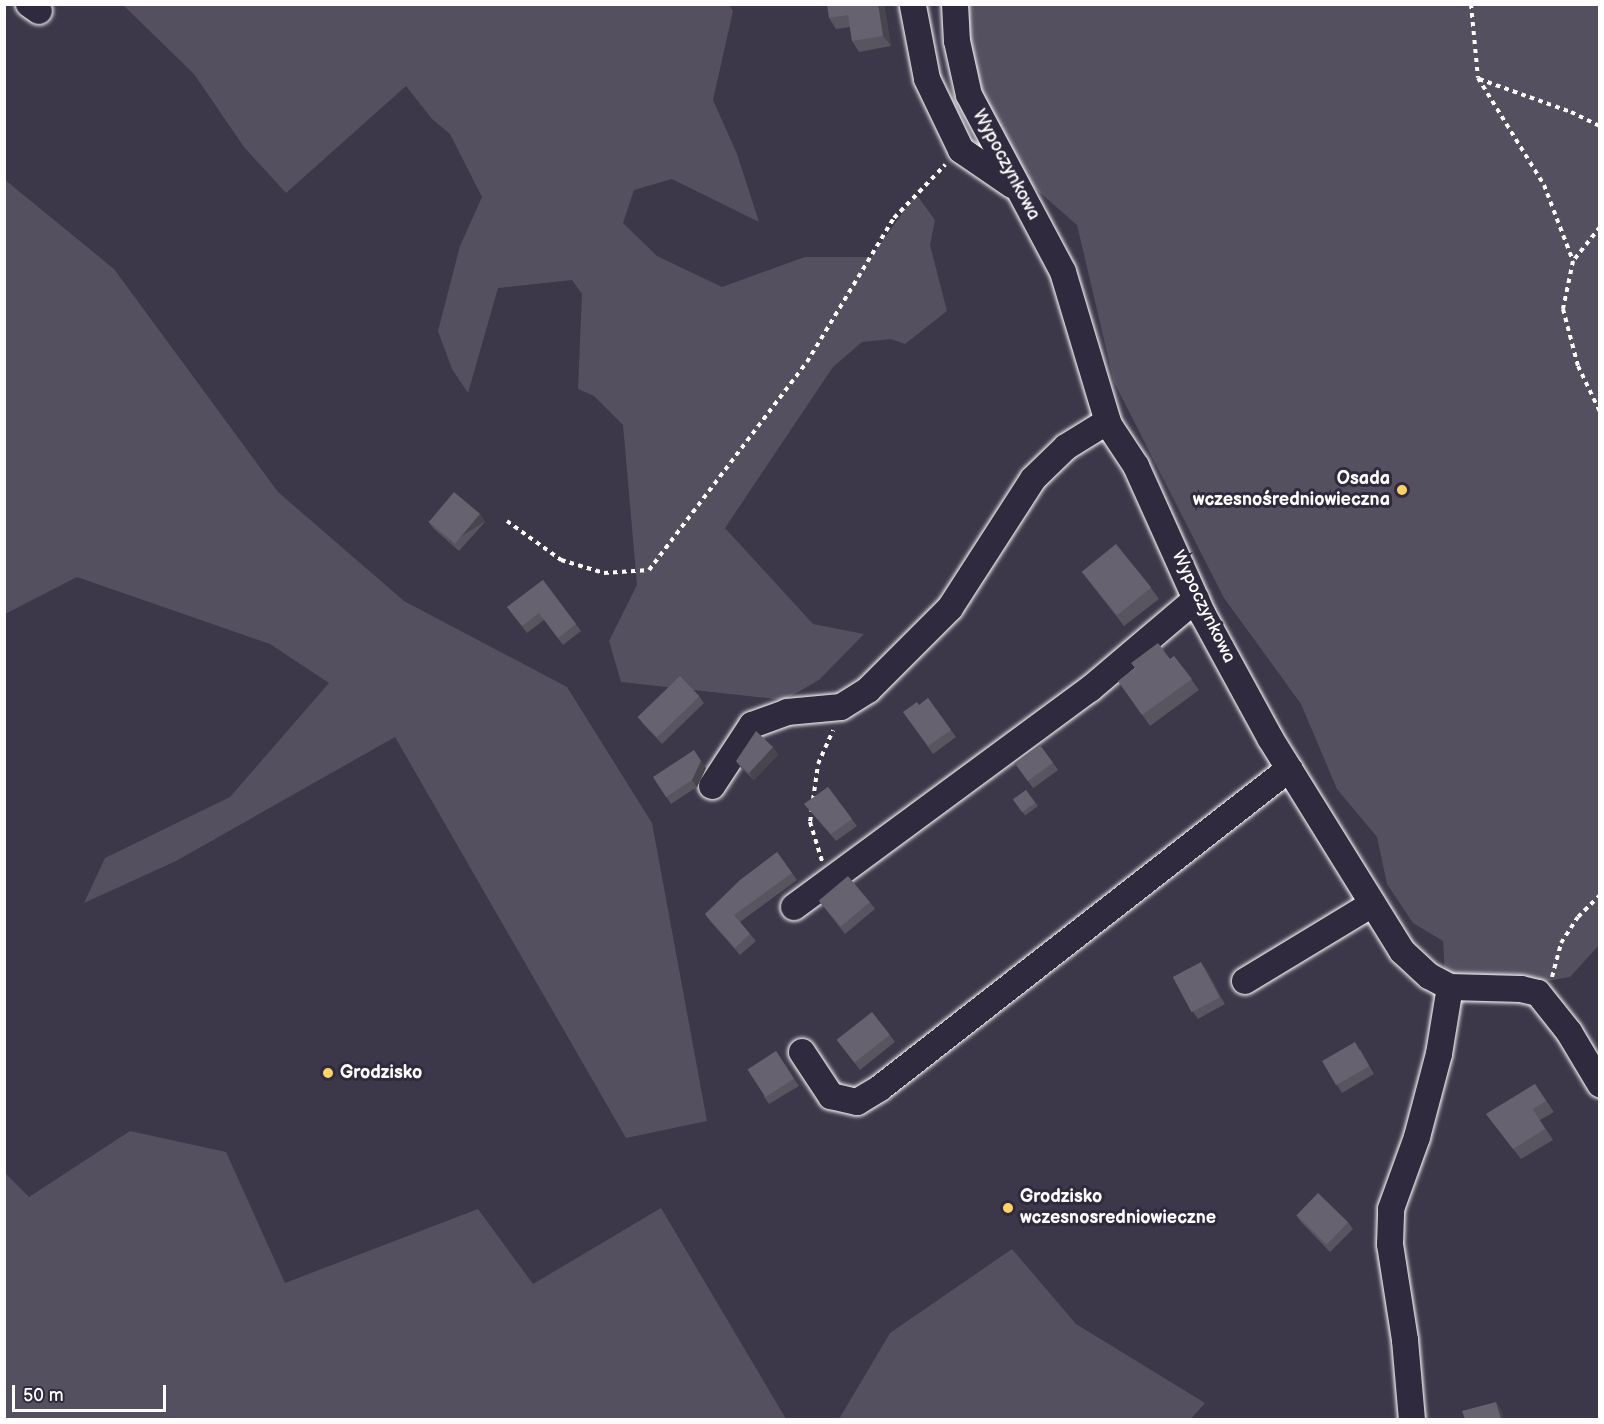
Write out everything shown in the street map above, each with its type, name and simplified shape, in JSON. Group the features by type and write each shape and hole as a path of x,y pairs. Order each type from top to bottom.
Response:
{"street":[{"name":"Wypoczynkowa","path":"955,4 957,41 969,95 1015,187 1063,272 1108,421 1136,466 1196,599 1289,769 1402,951 1429,976 1450,987 1521,989 1538,993 1548,1002"},
{"path":"913,6 927,79 961,150 1015,187"},
{"path":"712,786 752,725 787,712 841,707 868,690 950,608 1033,479 1066,447 1108,421"},
{"path":"794,907 1090,688 1196,599"},
{"path":"802,1052 831,1096 857,1102 880,1088 1289,769"},
{"path":"1245,981 1372,904"},
{"path":"1412,1419 1405,1340 1390,1244 1391,1209 1420,1127 1439,1054 1450,987"},
{"path":"1548,1002 1599,1084"}],"path":[{"path":"1471,4 1478,78 1544,184 1573,261"},
{"path":"1478,78 1599,126"},
{"path":"507,521 561,560 604,573 649,570 807,362 894,219 961,150"},
{"path":"1599,227 1573,261 1563,309 1578,366 1599,412"},
{"path":"833,880 810,822 818,764 850,701"},
{"path":"1548,1002 1555,955 1578,917 1599,895"}],"shaded area":[{"path":"123,5 729,5 733,11 713,100 737,154 759,222 672,179 634,190 623,223 657,256 722,287 805,257 871,257 916,194 935,220 930,245 947,311 905,344 891,339 862,342 833,367 725,528 813,624 864,634 819,680 784,700 621,682 609,641 637,585 623,425 594,396 578,389 582,294 572,280 498,288 468,393 452,369 438,331 460,246 482,197 450,134 432,119 406,86 286,193 244,147 194,74"},
{"path":"962,5 1599,5 1600,944 1570,977 1515,987 1445,975 1443,941 1413,923 1387,884 1377,837 1337,789 1301,704 1224,598 1114,382 1077,225 1015,171 971,74"},
{"path":"4,179 114,269 278,492 404,601 567,687 652,823 707,1121 626,1138 395,737 176,861 84,903 105,858 230,797 329,683 270,644 77,577 5,614"},
{"path":"130,1131 226,1152 285,1283 478,1209 533,1284 661,1208 786,1419 5,1419 5,1173 29,1197"},
{"path":"1012,1249 1076,1324 1205,1403 1190,1420 839,1419 890,1333"}],"building":[{"path":"827,4 878,4 883,36 852,41 848,15 829,18"},
{"path":"454,492 480,514 455,544 429,522"},
{"path":"1116,544 1151,588 1117,615 1082,572"},
{"path":"543,580 576,624 558,638 539,613 522,626 507,607"},
{"path":"1158,643 1170,659 1174,656 1192,679 1142,715 1118,681 1135,668 1131,663"},
{"path":"680,676 699,696 657,737 638,717"},
{"path":"928,698 951,730 928,746 903,712 917,702 919,705"},
{"path":"756,731 773,747 749,773 736,761"},
{"path":"1040,745 1053,763 1028,781 1015,763"},
{"path":"694,750 701,761 692,780 666,797 653,777"},
{"path":"828,787 852,819 831,834 804,804"},
{"path":"1026,790 1035,803 1022,812 1013,799"},
{"path":"777,852 792,873 734,915 750,934 735,948 705,914 740,880"},
{"path":"848,876 870,902 841,926 819,900"},
{"path":"1201,962 1220,997 1192,1012 1173,977"},
{"path":"872,1012 890,1035 854,1063 837,1040"},
{"path":"1355,1042 1369,1066 1336,1085 1322,1061"},
{"path":"776,1051 794,1079 765,1097 747,1070"},
{"path":"1535,1084 1546,1101 1533,1109 1545,1129 1513,1149 1486,1114"},
{"path":"1318,1193 1348,1222 1327,1244 1296,1215"},
{"path":"1496,1402 1501,1419 1465,1419 1462,1411"}],"place":[{"name":"Osada wczesnośredniowieczna","path":"1402,490"},
{"name":"Grodzisko","path":"328,1073"},
{"name":"Grodzisko wczesnosredniowieczne","path":"1008,1208"}]}
